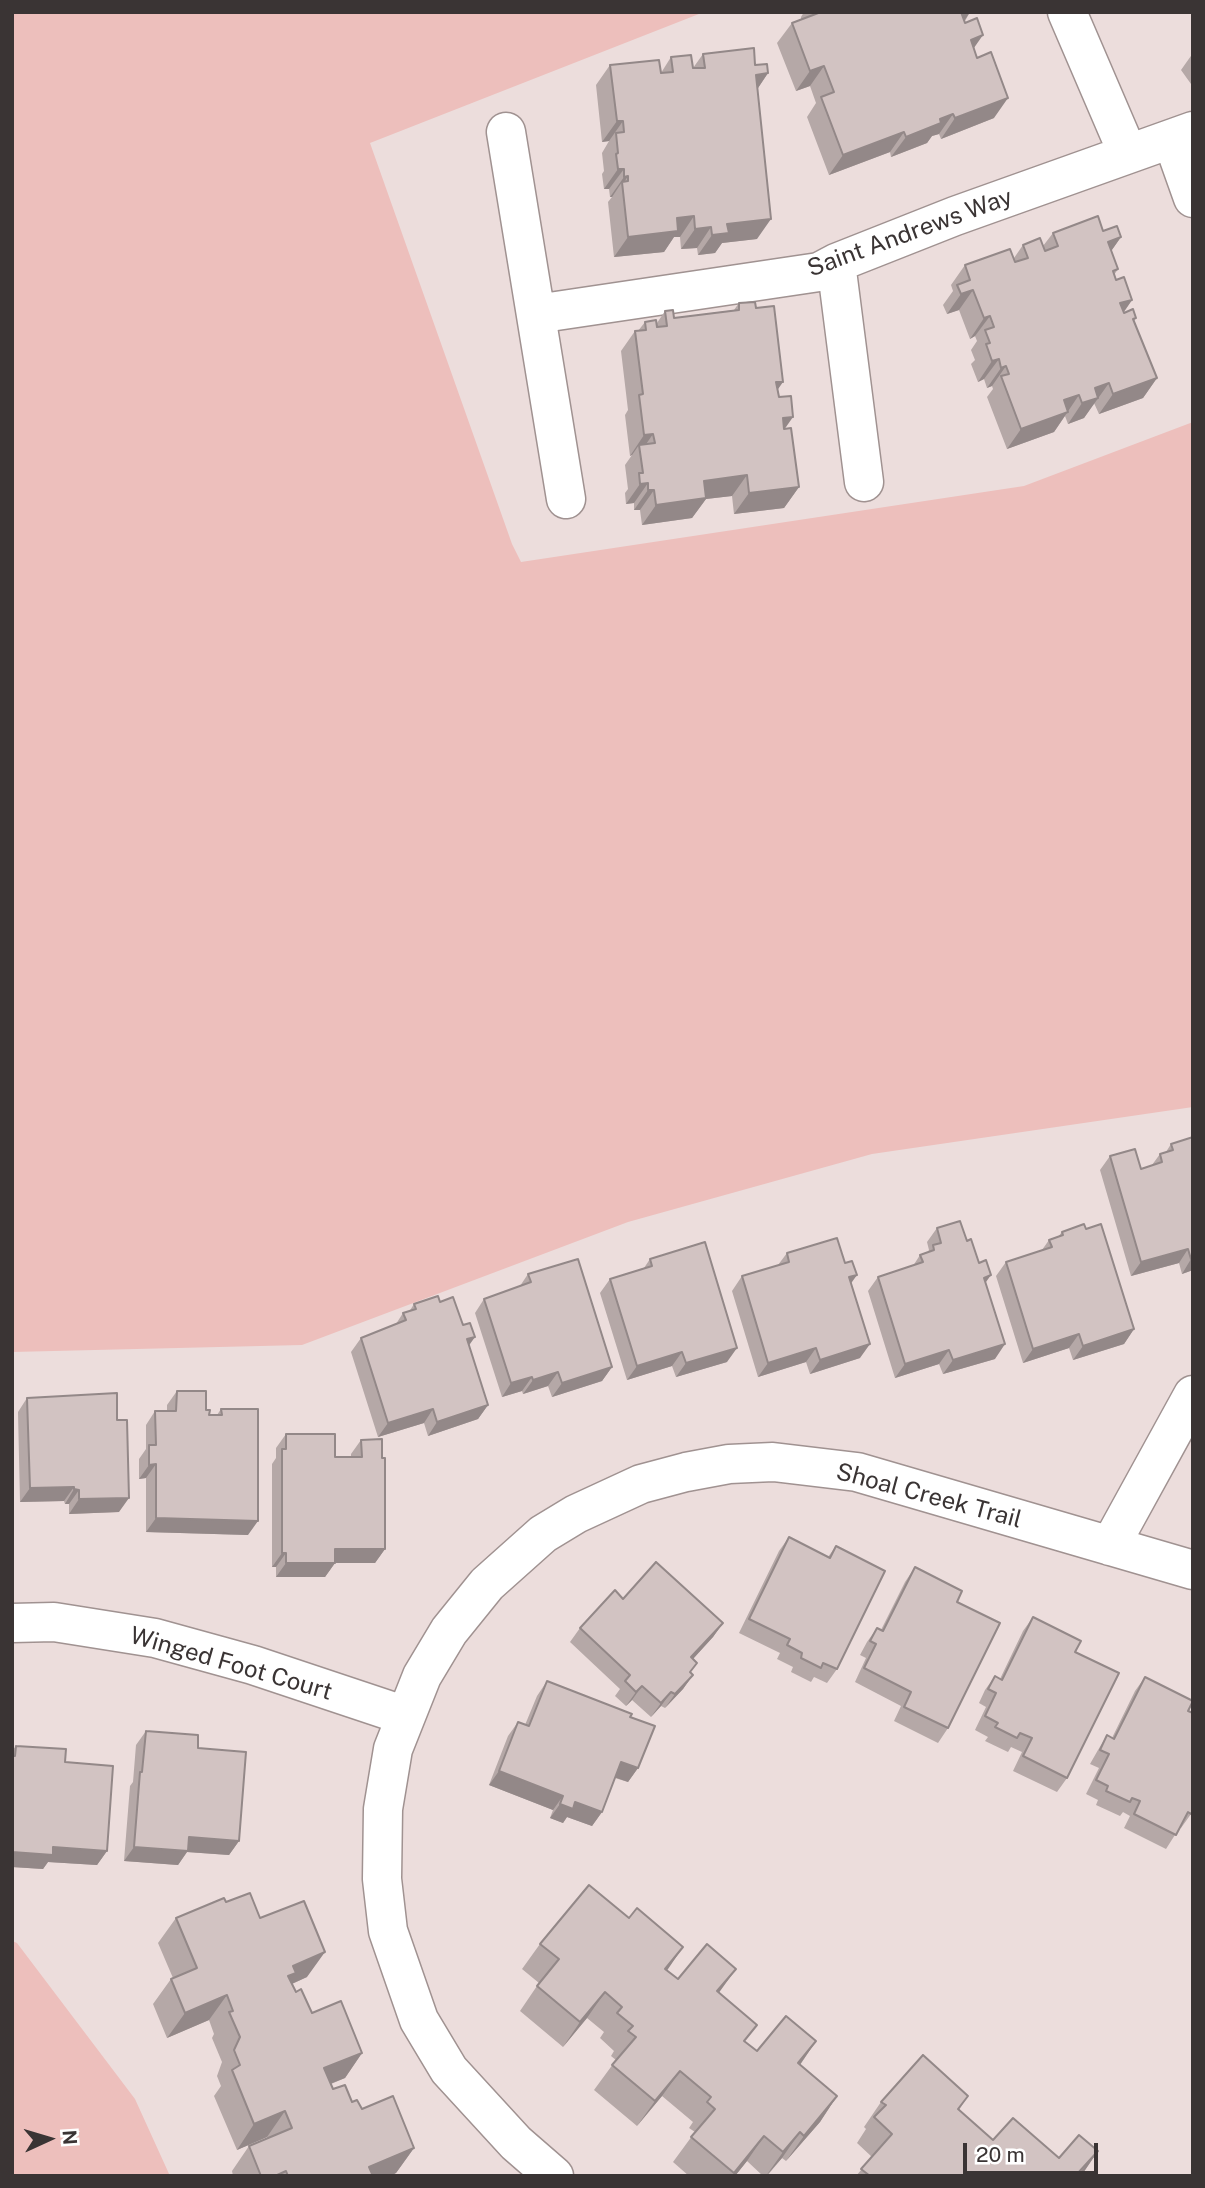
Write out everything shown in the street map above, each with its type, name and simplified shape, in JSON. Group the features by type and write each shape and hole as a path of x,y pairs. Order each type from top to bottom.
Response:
{"street":[{"path":"1067,12 1128,155"},
{"path":"506,132 566,499"},
{"path":"1182,135 1193,198"},
{"name":"Saint Andrews Way","path":"536,314 819,272 955,216 1182,135"},
{"path":"836,263 864,482"},
{"path":"1110,1546 1193,1395"},
{"name":"Shoal Creek Trail","path":"554,2176 516,2143 449,2070 419,2020 388,1931 382,1880 383,1809 393,1749 422,1676 449,1631 487,1584 534,1542 576,1514 641,1484 729,1464 773,1462 857,1472 1193,1570"},
{"name":"Winged Foot Court","path":"12,1623 54,1622 155,1638 253,1665 406,1716"}],"shaded area":[{"path":"12,12 704,12 370,143 512,544 521,562 1024,486 1193,422 1193,1107 872,1154 628,1222 302,1345 12,1352"},
{"path":"12,1941 17,1943 135,2099 170,2176 12,2176"}],"building":[{"path":"821,12 961,12 965,23 977,18 983,35 971,40 977,58 991,52 1008,98 955,118 953,114 940,119 941,123 906,137 904,132 843,155 821,97 834,92 824,66 810,71 792,23"},
{"path":"754,48 755,65 767,64 768,73 756,75 771,219 727,224 729,233 712,235 711,227 695,229 694,216 677,218 678,231 628,237 622,182 628,181 628,176 624,177 624,169 618,169 616,154 616,133 624,132 623,121 617,121 610,65 659,60 661,73 673,72 671,57 691,55 693,68 705,68 703,54"},
{"path":"1098,216 1103,231 1117,226 1121,237 1108,242 1118,269 1113,271 1116,280 1124,277 1132,300 1120,303 1124,313 1133,309 1136,318 1133,319 1157,378 1113,394 1109,383 1095,388 1098,398 1082,403 1079,395 1064,400 1068,412 1021,429 1001,376 1009,374 1006,366 1001,368 999,359 992,361 986,344 990,343 985,330 994,327 990,316 984,318 973,290 961,294 957,285 970,280 965,265 1010,249 1015,262 1028,258 1023,245 1040,238 1045,251 1058,246 1053,233"},
{"path":"755,302 756,308 774,306 783,382 776,382 779,397 791,396 793,417 783,418 784,429 791,428 799,487 749,493 747,475 704,481 706,498 656,505 654,490 648,490 648,483 640,484 639,473 643,473 639,445 655,443 653,434 644,435 639,395 643,394 635,331 646,330 645,322 656,320 657,327 667,326 665,311 673,310 674,318 739,310 739,303"},
{"path":"1193,1137 1193,1259 1188,1249 1141,1262 1110,1156 1135,1149 1141,1169 1162,1162 1160,1154 1173,1150 1171,1144"},
{"path":"960,1221 967,1241 971,1239 979,1263 986,1260 991,1275 984,1278 1005,1344 953,1360 949,1350 905,1364 878,1277 923,1262 920,1255 934,1250 933,1245 941,1243 937,1228"},
{"path":"1084,1224 1086,1229 1101,1224 1134,1329 1083,1346 1079,1334 1033,1349 1006,1262 1052,1247 1049,1240"},
{"path":"837,1238 845,1263 852,1261 857,1275 849,1277 870,1344 820,1360 816,1348 768,1363 742,1276 789,1262 787,1253"},
{"path":"705,1242 737,1348 686,1363 682,1352 637,1366 610,1279 652,1266 650,1259"},
{"path":"578,1259 612,1367 562,1383 558,1372 511,1383 484,1299 531,1282 528,1274"},
{"path":"438,1296 440,1302 453,1297 463,1325 470,1323 475,1337 467,1339 488,1405 437,1422 433,1409 388,1423 361,1338 406,1320 403,1313 416,1309 414,1304"},
{"path":"177,1391 206,1391 206,1410 210,1410 209,1415 222,1415 221,1409 258,1409 258,1521 156,1518 156,1464 149,1465 149,1445 156,1445 155,1411 176,1411"},
{"path":"117,1393 117,1420 127,1420 129,1498 79,1499 79,1490 74,1487 30,1488 27,1398"},
{"path":"286,1434 335,1434 335,1457 362,1457 361,1440 382,1439 382,1458 385,1458 385,1549 335,1549 335,1563 286,1563 286,1553 282,1553 282,1449 286,1449"},
{"path":"789,1537 830,1558 836,1546 885,1571 837,1669 823,1663 821,1668 801,1658 802,1653 787,1645 790,1639 749,1619"},
{"path":"656,1562 723,1623 691,1657 697,1663 690,1672 693,1675 675,1694 671,1692 661,1703 642,1686 636,1692 625,1681 630,1675 580,1628 615,1590 623,1599"},
{"path":"915,1567 962,1591 957,1602 1000,1623 948,1728 904,1707 911,1692 864,1668 876,1644 870,1641 877,1628 883,1631"},
{"path":"1033,1617 1081,1641 1075,1652 1119,1673 1067,1778 1023,1756 1032,1738 1020,1733 1017,1738 995,1727 998,1723 985,1716 996,1693 988,1689 995,1676 1002,1680"},
{"path":"1145,1677 1193,1701 1188,1711 1193,1713 1193,1810 1191,1814 1188,1812 1176,1835 1134,1814 1140,1801 1132,1798 1130,1802 1106,1791 1108,1786 1096,1780 1109,1754 1100,1750 1107,1735 1114,1739"},
{"path":"547,1681 632,1714 630,1717 655,1726 638,1768 621,1762 602,1812 575,1802 573,1809 560,1804 563,1796 499,1771 518,1722 529,1726"},
{"path":"146,1731 198,1735 198,1748 246,1752 239,1841 189,1837 188,1851 134,1847"},
{"path":"16,1746 66,1749 65,1762 113,1766 107,1851 53,1847 53,1855 12,1852 12,1756 15,1756"},
{"path":"589,1885 629,1918 637,1908 683,1947 665,1969 678,1979 707,1944 736,1969 717,1991 757,2025 744,2041 757,2051 786,2016 816,2041 798,2063 837,2096 804,2136 800,2132 783,2152 764,2136 734,2173 691,2137 715,2109 707,2102 711,2097 680,2071 655,2101 612,2065 636,2037 628,2031 633,2026 617,2013 622,2007 605,1992 580,2022 537,1986 559,1959 540,1944"},
{"path":"250,1893 260,1918 304,1901 325,1952 293,1966 296,1973 288,1976 296,1992 301,1989 312,2013 341,2001 362,2053 324,2068 333,2089 345,2085 352,2102 357,2100 362,2109 393,2096 414,2148 369,2167 373,2176 288,2176 286,2171 275,2176 261,2176 249,2146 292,2128 285,2111 254,2124 232,2070 240,2065 234,2050 240,2037 229,2012 233,2011 227,1995 185,2013 171,1979 197,1968 176,1918 224,1898 226,1902"},
{"path":"923,2055 968,2096 958,2109 993,2140 1013,2118 1059,2158 1079,2135 1098,2151 1078,2173 1081,2176 870,2176 861,2169 892,2134 874,2117 886,2105 881,2102"}]}
